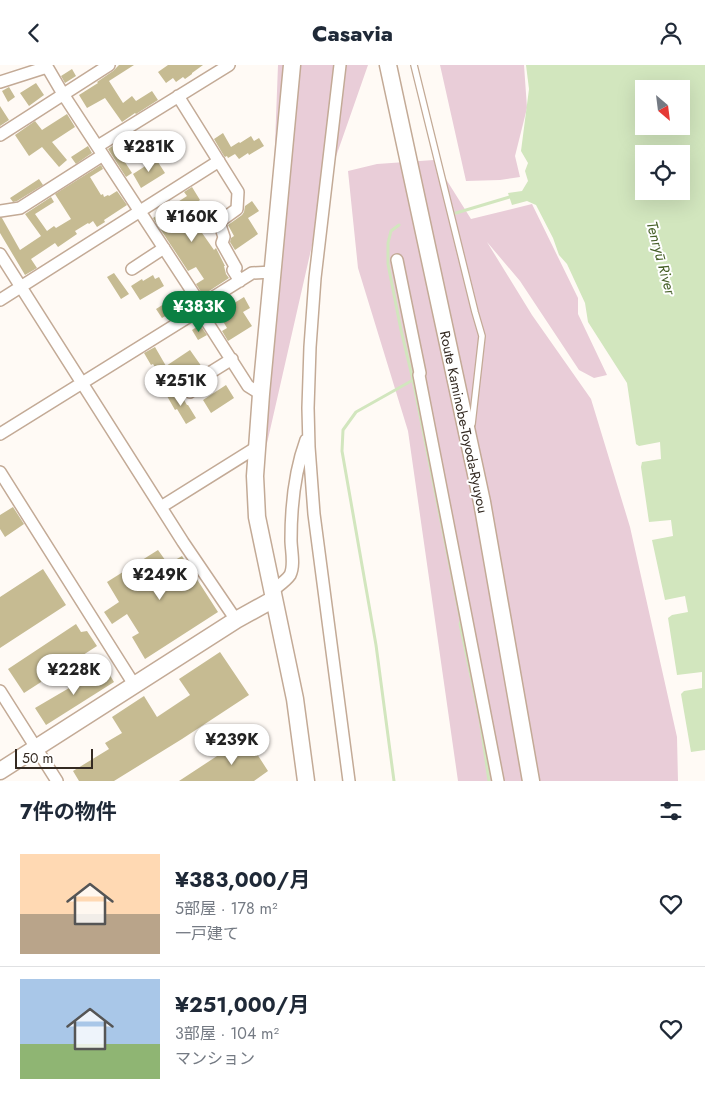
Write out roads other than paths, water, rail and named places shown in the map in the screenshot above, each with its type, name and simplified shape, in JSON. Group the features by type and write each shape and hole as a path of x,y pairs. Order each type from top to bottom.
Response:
{"street":[{"path":"0,135 109,65"},
{"path":"0,211 20,208 178,96 229,65"},
{"path":"292,65 255,476 257,517 295,699 306,781"},
{"path":"340,65 314,278 308,431 314,514 350,781"},
{"name":"Route Kaminobe-Toyoda-Ryuyou","path":"388,65 484,511 531,781"},
{"path":"0,82 46,66 164,248 201,307 202,314 248,386 261,394"},
{"path":"178,96 238,192 237,209 219,222 224,237 222,243 236,268 234,270 240,281"},
{"path":"0,300 219,161"},
{"path":"132,269 164,248"},
{"path":"0,254 183,542 236,620"},
{"path":"397,259 498,781"},
{"path":"0,434 252,273 272,271"},
{"path":"190,392 195,382 232,359"},
{"path":"0,771 135,686 273,595 290,575 294,493 300,457 308,431"},
{"path":"161,507 257,447"},
{"path":"0,472 135,686"},
{"path":"0,691 57,781"}],"lane":[{"path":"414,65 482,336 469,444"}],"water":[{"name":"Tenryū River","path":"526,65 705,65 705,750 691,752 681,694 684,691 702,688 702,672 677,675 668,618 672,615 688,612 685,596 665,600 652,540 673,536 671,520 649,522 641,467 642,462 661,459 660,442 639,446 636,444 627,383 588,322 585,303 567,264 559,255 553,238 536,205 527,201 512,205 508,193 522,191 528,181 525,171 528,163 521,151 529,89"}],"waterway":[{"path":"456,213 513,196"},
{"path":"399,225 391,231 388,243 388,264 461,621 460,624 480,719 489,781"},
{"path":"394,781 376,645 342,451 343,430 356,412 413,380"}]}
